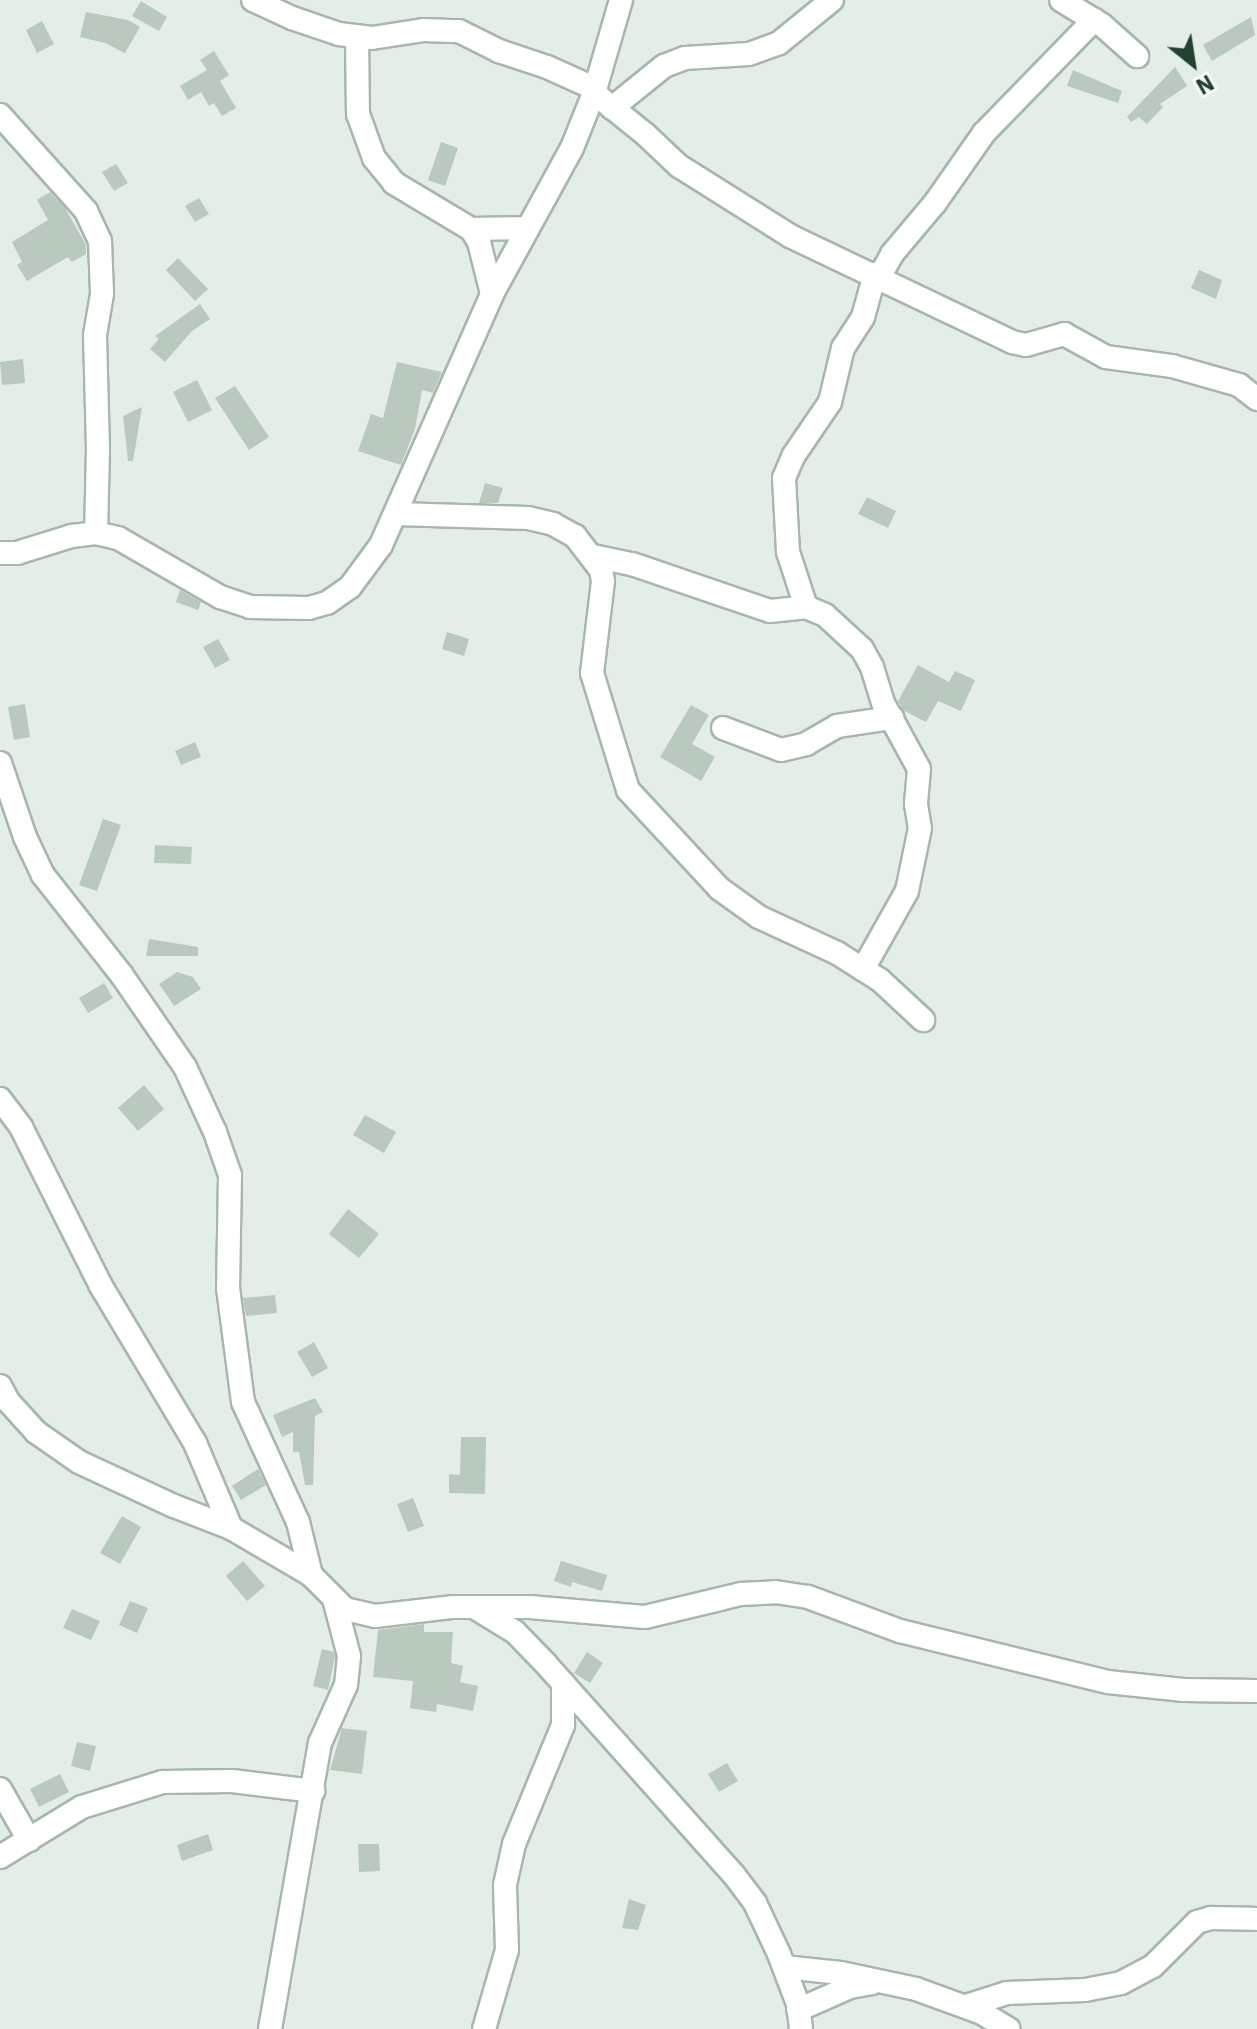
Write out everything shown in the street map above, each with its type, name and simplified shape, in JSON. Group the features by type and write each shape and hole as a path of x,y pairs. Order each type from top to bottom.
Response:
{"street":[{"path":"253,0 292,18 357,36 372,38 424,30 459,31 595,91 679,166 790,236 878,275 1012,342 1026,345 1064,334 1106,357 1197,373 1239,385 1257,399"},
{"path":"0,553 17,553 72,536 96,533 118,538 220,597 250,607 282,610 327,603 350,587 381,545 492,294 572,148 595,91 621,0"},
{"path":"612,108 664,66 685,58 749,54 779,43 832,0"},
{"path":"1061,0 1094,20 1137,56"},
{"path":"806,607 788,552 784,478 794,455 830,402 843,348 863,317 878,275 935,203 984,133 1094,20"},
{"path":"357,36 358,114 374,158 394,183 471,229 479,242 492,294"},
{"path":"0,115 86,211 100,241 102,294 95,365 98,448 96,533"},
{"path":"471,229 528,228"},
{"path":"396,514 528,518 553,524 575,536 593,556 603,581 592,673 628,790 720,889 759,917 837,953 863,969 923,1020"},
{"path":"593,556 632,564 770,611 806,607 825,615 862,649 892,718 919,769 916,804 920,828 907,891 863,969"},
{"path":"723,728 781,750 806,744 837,726 892,718"},
{"path":"0,763 4,796 43,875 121,974 185,1067 215,1132 230,1175 228,1288 243,1402 298,1522 311,1575"},
{"path":"0,1099 21,1127 101,1286 195,1443 231,1528"},
{"path":"0,1386 8,1401 36,1432 79,1462 174,1506 231,1528 311,1575 345,1609 375,1616 473,1607 530,1607 645,1617 741,1594 776,1592 808,1597 900,1631 1108,1682 1184,1690 1257,1691"},
{"path":"270,2029 320,1743 346,1685 349,1656 334,1599"},
{"path":"473,1607 515,1632 734,1875 755,1903 784,1967 800,2019 850,1987 881,1981"},
{"path":"484,2029 507,1950 505,1885 514,1844 563,1725 563,1683"},
{"path":"0,1857 82,1807 163,1782 232,1781 313,1791"},
{"path":"0,1789 29,1840"},
{"path":"966,2006 1007,1993 1085,1990 1121,1983 1153,1966 1197,1922 1211,1918 1257,1919"},
{"path":"784,1967 881,1981 966,2006 1009,2029"}],"building":[{"path":"141,1 167,17 159,31 132,16"},
{"path":"86,12 128,20 140,27 125,53 105,43 80,37"},
{"path":"1251,17 1255,35 1212,61 1203,45"},
{"path":"42,21 54,44 37,53 26,30"},
{"path":"214,51 229,75 220,81 236,108 222,116 214,103 209,106 201,92 188,100 180,86 207,70 200,60"},
{"path":"1175,67 1187,86 1160,104 1163,107 1147,124 1139,117 1131,122 1127,117"},
{"path":"1073,70 1122,91 1118,103 1067,86"},
{"path":"441,142 458,148 445,186 428,180"},
{"path":"116,164 128,183 114,191 102,172"},
{"path":"50,192 65,208 86,245 86,254 72,262 68,257 27,281 17,265 22,262 12,242 48,220 37,200"},
{"path":"199,198 209,214 195,222 185,206"},
{"path":"178,258 208,289 195,301 166,270"},
{"path":"1199,270 1222,280 1216,299 1191,288"},
{"path":"200,304 210,319 192,331 165,362 150,349 159,339 155,336"},
{"path":"23,359 25,383 2,385 0,362"},
{"path":"397,362 442,372 433,393 422,390 415,429 401,465 358,451 371,414 383,418"},
{"path":"197,380 212,410 188,422 173,392"},
{"path":"235,386 269,437 249,450 215,398"},
{"path":"142,407 133,461 128,461 123,416"},
{"path":"485,483 503,488 498,503 479,503"},
{"path":"867,497 896,511 888,528 858,514"},
{"path":"180,590 201,602 198,610 176,602"},
{"path":"447,632 469,639 464,656 442,649"},
{"path":"218,639 230,660 215,668 203,647"},
{"path":"918,665 949,682 955,671 975,680 961,711 938,701 926,722 903,710 898,701"},
{"path":"25,704 30,737 14,740 8,707"},
{"path":"691,705 709,715 692,744 715,757 701,781 660,757"},
{"path":"195,742 201,757 181,765 175,751"},
{"path":"103,819 121,825 97,891 79,885"},
{"path":"155,845 192,847 191,864 154,863"},
{"path":"149,939 198,947 198,956 146,956"},
{"path":"177,972 193,977 201,989 174,1006 159,984"},
{"path":"104,983 113,998 88,1013 79,998"},
{"path":"144,1085 164,1109 138,1131 118,1108"},
{"path":"365,1115 396,1132 384,1153 353,1135"},
{"path":"348,1209 379,1234 359,1258 329,1234"},
{"path":"275,1295 277,1313 246,1316 243,1298"},
{"path":"314,1342 328,1368 312,1377 297,1352"},
{"path":"315,1398 323,1412 315,1416 313,1485 305,1485 299,1452 293,1452 293,1432 282,1437 273,1415"},
{"path":"461,1437 486,1437 485,1494 449,1493 449,1474 460,1475"},
{"path":"258,1469 266,1485 241,1500 232,1486"},
{"path":"413,1498 424,1526 408,1532 397,1504"},
{"path":"122,1516 141,1527 120,1564 100,1553"},
{"path":"243,1561 265,1586 247,1601 226,1576"},
{"path":"561,1561 607,1575 602,1591 572,1582 571,1587 554,1581"},
{"path":"130,1601 148,1608 137,1633 119,1625"},
{"path":"72,1609 100,1621 91,1640 63,1628"},
{"path":"424,1624 424,1632 453,1632 451,1663 463,1666 460,1682 478,1686 473,1711 437,1704 436,1712 410,1708 413,1681 373,1677 378,1630"},
{"path":"322,1649 334,1652 335,1657 328,1690 313,1686"},
{"path":"587,1652 603,1663 590,1683 574,1673"},
{"path":"342,1728 367,1731 362,1774 330,1770"},
{"path":"77,1742 96,1746 90,1771 71,1766"},
{"path":"727,1763 738,1781 719,1792 708,1774"},
{"path":"60,1774 69,1792 39,1807 30,1789"},
{"path":"208,1834 213,1850 182,1861 177,1845"},
{"path":"358,1844 379,1844 380,1871 359,1872"},
{"path":"629,1899 646,1905 638,1930 622,1928"}]}
